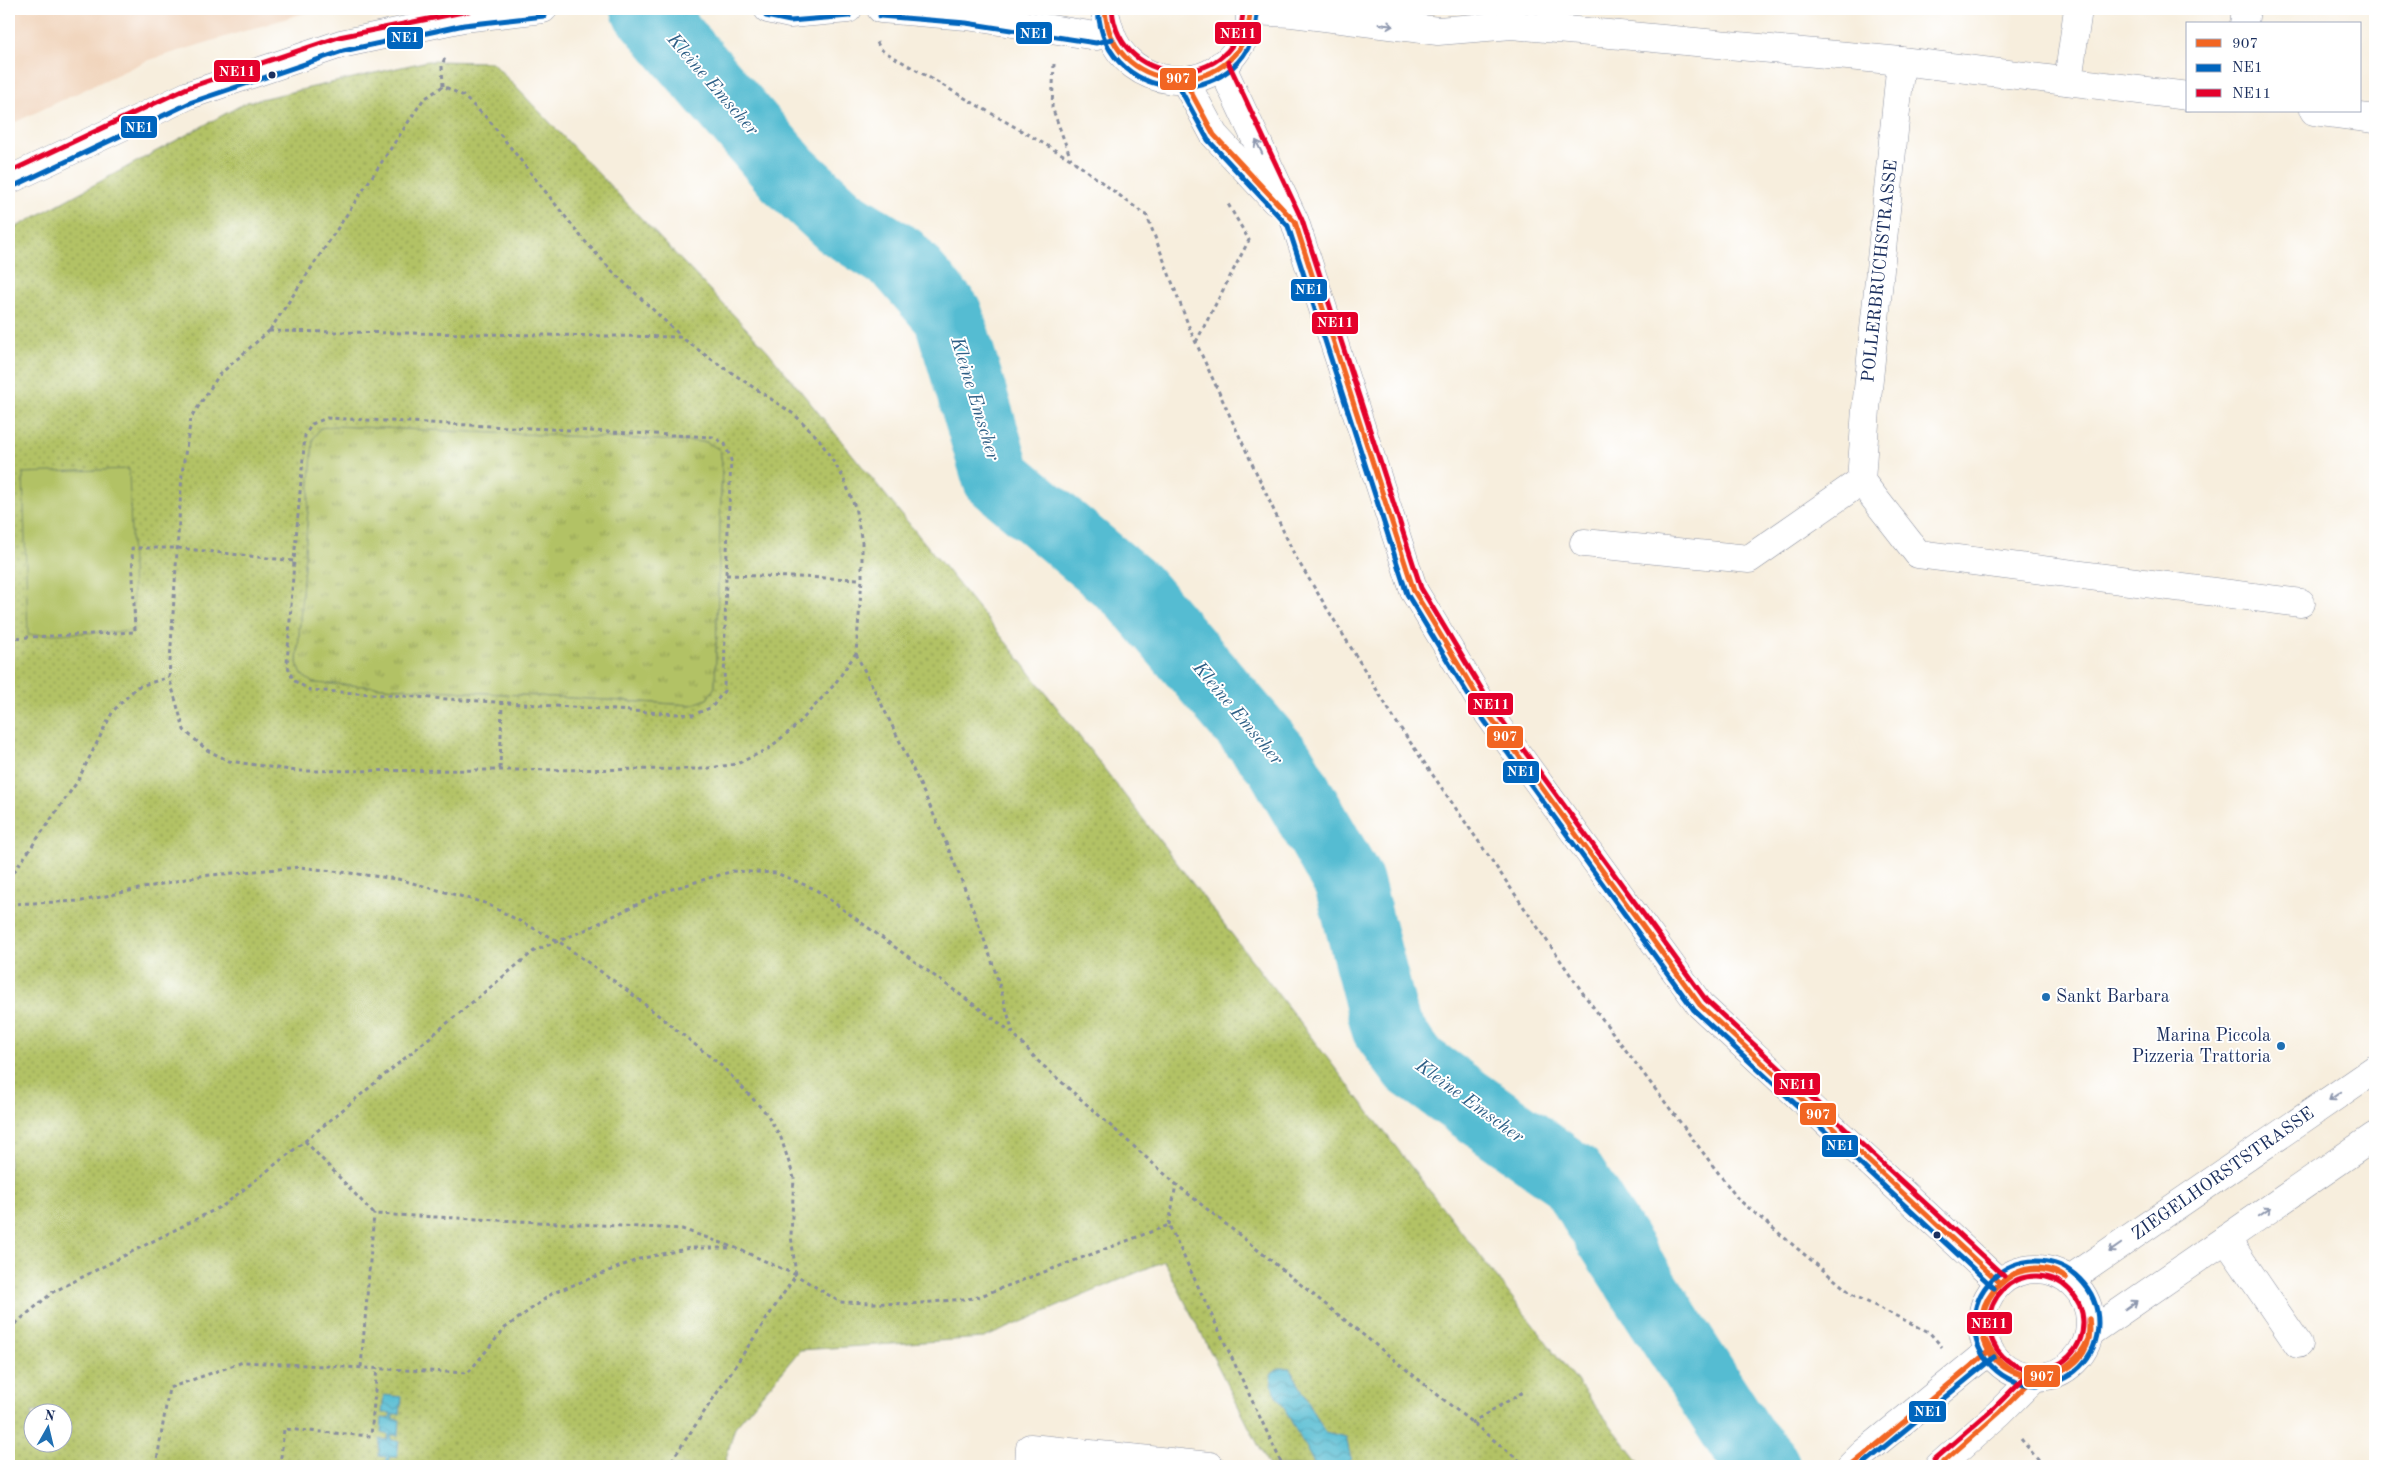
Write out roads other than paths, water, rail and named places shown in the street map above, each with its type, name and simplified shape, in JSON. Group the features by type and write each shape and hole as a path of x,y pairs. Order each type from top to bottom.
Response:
{"street":[{"path":"9,180 189,95 341,44 463,18 543,9"},
{"path":"768,9 790,14 848,9"},
{"path":"881,9 968,16 1096,36 1108,20"},
{"path":"2068,81 2078,9"},
{"path":"2244,22 2246,9"},
{"path":"1108,20 1113,42 1132,64 1157,78 1186,81 1213,73 1235,54 1248,29 1250,10 1292,13 1438,31 1455,16 1512,25 1901,61 2186,96"},
{"name":"POLLERBRUCHSTRASSE","path":"1861,482 1866,408 1901,61"},
{"path":"1221,65 1295,222 1414,591 1487,712 1700,1005 1999,1282"},
{"path":"1186,81 1214,135 1295,222"},
{"path":"2322,112 2375,119"},
{"path":"1584,543 1749,559 1861,482 1918,554 2301,603"},
{"name":"ZIEGELHORSTSTRASSE","path":"2070,1279 2375,1069"},
{"path":"2091,1332 2375,1136"},
{"path":"2226,1239 2298,1344"},
{"path":"2040,1268 2058,1272 2070,1279 2088,1303 2091,1332 2084,1350 2072,1364 2054,1375 2034,1378 2008,1370 1989,1351 1981,1328 1985,1303 1999,1282 2022,1270 2040,1268"},
{"path":"1858,1460 1989,1351"},
{"path":"1939,1466 1999,1413 2034,1378"},
{"path":"1029,1466 1030,1448 1210,1466"}],"water":[{"path":"1279,1368 1290,1368 1325,1432 1346,1437 1351,1459 1343,1466 1315,1465 1272,1386 1271,1375"},
{"path":"384,1395 402,1397 400,1414 393,1414 393,1419 400,1420 399,1435 391,1435 391,1440 399,1441 397,1457 390,1457 389,1463 397,1463 397,1466 378,1466 378,1462 386,1462 387,1457 379,1456 380,1439 388,1440 389,1435 381,1433 382,1418 390,1419 391,1413 382,1413"}],"waterway":[{"name":"Kleine Emscher","path":"646,9 788,174 840,222 899,259 948,315 997,477 1133,591 1280,763 1349,883 1386,1027 1414,1065 1571,1176 1742,1440 1765,1466"}],"place":[{"name":"Sankt Barbara","path":"2046,997"},
{"name":"Marina Piccola Pizzeria Trattoria","path":"2281,1046"}]}
